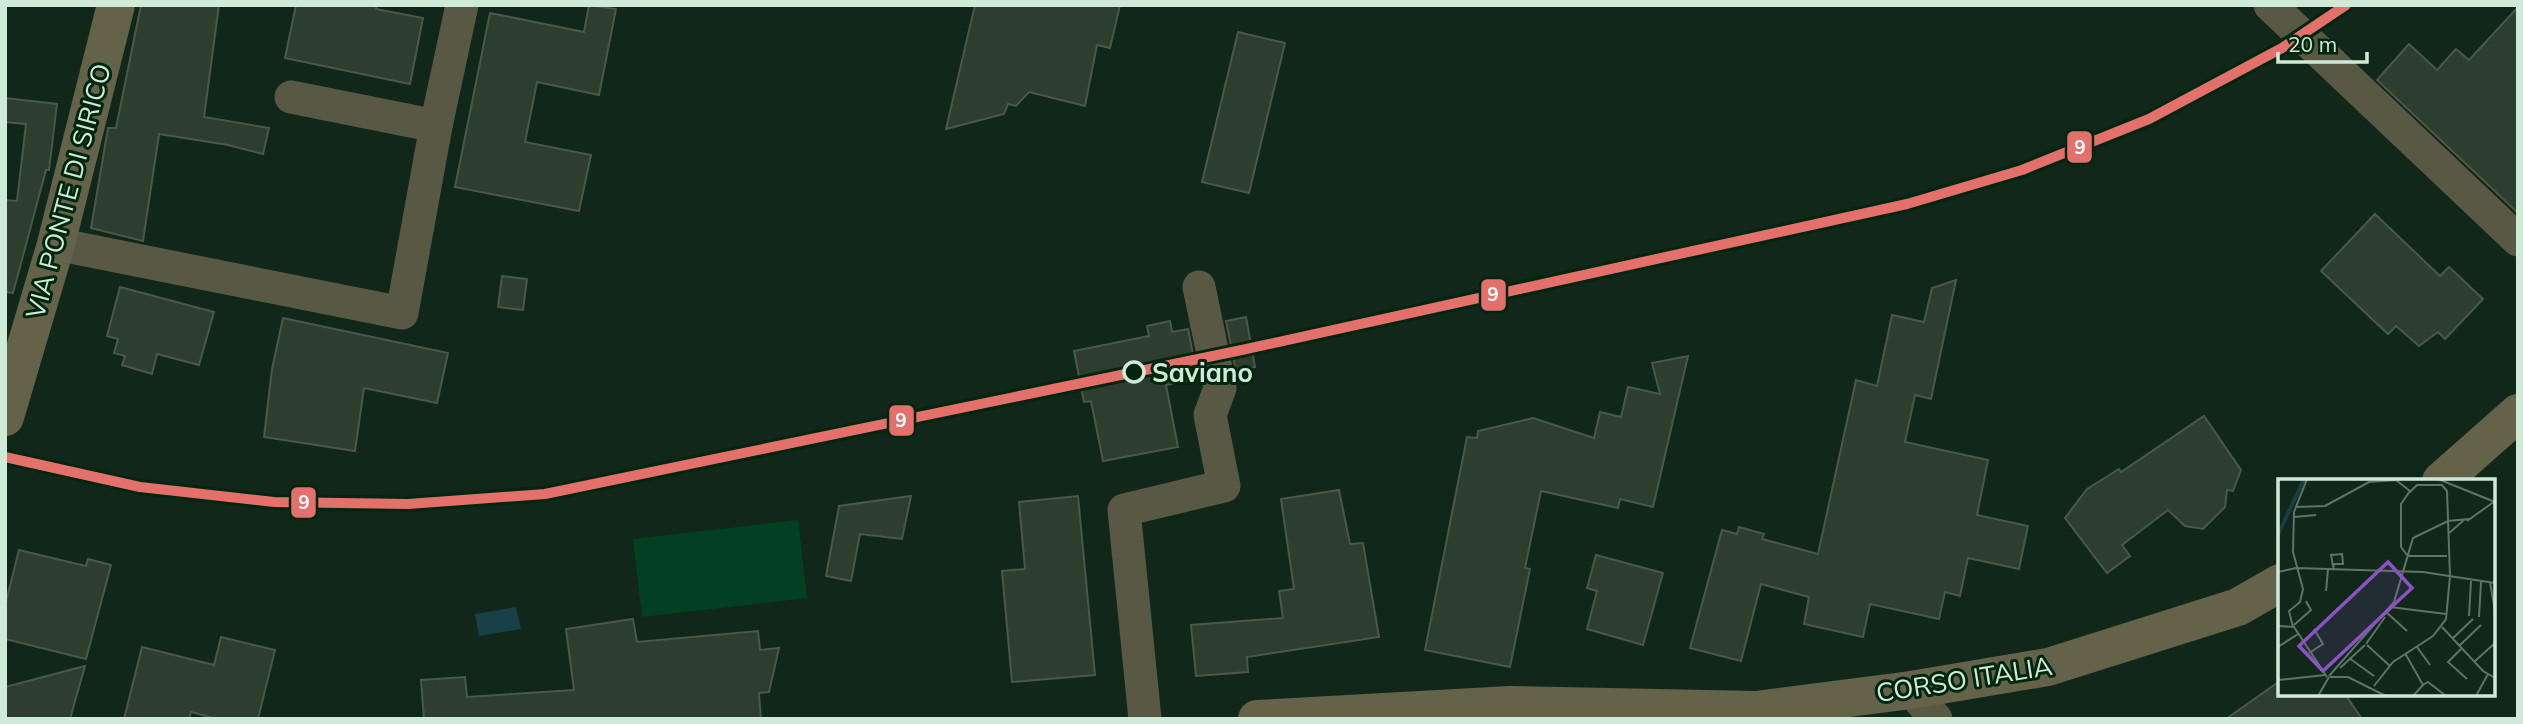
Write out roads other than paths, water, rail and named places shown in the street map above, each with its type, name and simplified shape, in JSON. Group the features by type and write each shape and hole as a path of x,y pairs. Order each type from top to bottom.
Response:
{"main road":[{"name":"VIA PONTE DI SIRICO","path":"5,417 56,244 116,5"},
{"path":"2443,479 2518,413"},
{"name":"CORSO ITALIA","path":"1257,719 1510,705 1776,713 2048,667 2238,607 2278,584"}],"street":[{"path":"56,244 402,313 436,127 462,5"},
{"path":"2270,5 2518,240"},
{"path":"291,97 436,127"},
{"path":"1145,719 1124,510 1224,486 1210,415 1220,388 1199,286"},
{"path":"1911,690 1936,719"}],"water":[{"path":"516,607 521,629 479,636 475,614"}],"place":[{"name":"Saviano","path":"1134,372"}]}
